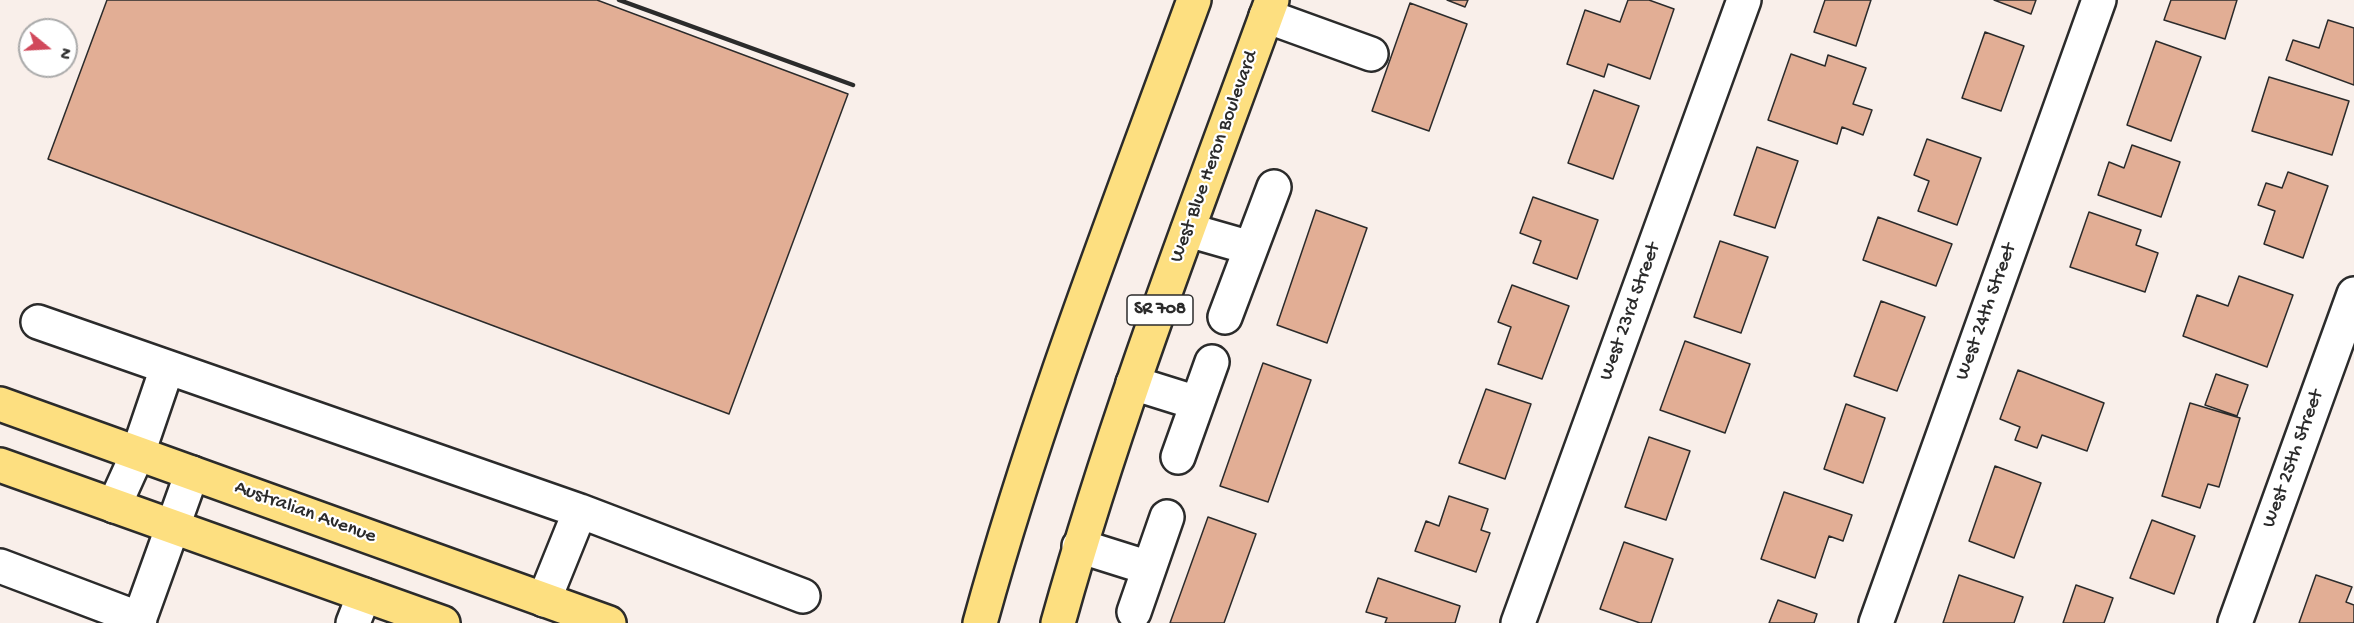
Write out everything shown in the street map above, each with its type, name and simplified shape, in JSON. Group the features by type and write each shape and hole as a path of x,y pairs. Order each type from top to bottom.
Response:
{"main road":[{"path":"980,623 1004,536 1052,394 1194,0"},
{"name":"West Blue Heron Boulevard","path":"1058,623 1079,546 1133,383 1269,8"},
{"name":"Australian Avenue","path":"0,404 609,623"},
{"path":"0,465 172,527 358,609 442,623"}],"street":[{"name":"West 23rd Street","path":"1518,623 1744,0"},
{"name":"West 24th Street","path":"1876,623 2099,0"},
{"path":"1269,8 1371,54"},
{"path":"1225,317 1274,187"},
{"path":"1188,230 1251,248"},
{"name":"West 25th Street","path":"2235,623 2354,294"},
{"path":"38,322 580,511 803,596"},
{"path":"1178,457 1212,362"},
{"path":"114,506 138,453 167,368"},
{"path":"1133,383 1197,403"},
{"path":"0,566 139,621 192,473"},
{"path":"544,600 580,511"},
{"path":"1134,612 1167,517"},
{"path":"1079,546 1149,568"}],"building":[{"path":"107,0 597,0 848,94 729,414 48,159"},
{"path":"1447,0 1468,0 1465,7"},
{"path":"1628,0 1649,0 1674,9 1650,79 1608,64 1604,77 1567,64 1585,10 1620,22"},
{"path":"1825,0 1871,0 1856,46 1814,32"},
{"path":"1994,0 2036,0 2031,14"},
{"path":"2171,0 2237,0 2225,39 2164,20"},
{"path":"1410,3 1467,24 1429,131 1372,111"},
{"path":"2328,20 2354,28 2354,85 2286,60 2293,40 2319,48"},
{"path":"1985,32 2024,46 2001,111 1962,98"},
{"path":"2156,41 2201,57 2171,141 2127,125"},
{"path":"1791,54 1825,66 1828,55 1866,68 1853,104 1872,110 1863,135 1842,127 1837,144 1768,120"},
{"path":"2269,77 2349,101 2332,155 2252,131"},
{"path":"1594,90 1639,106 1613,179 1568,163"},
{"path":"1927,139 1981,158 1957,225 1918,211 1929,181 1914,175"},
{"path":"2132,145 2180,162 2161,217 2098,195 2109,162 2124,168"},
{"path":"1757,147 1798,161 1775,228 1734,215"},
{"path":"2288,172 2328,186 2303,258 2264,244 2275,211 2258,205 2266,183 2282,188"},
{"path":"1533,197 1598,220 1577,279 1533,263 1541,241 1520,233"},
{"path":"1316,210 1367,228 1327,343 1277,325"},
{"path":"2089,212 2141,230 2136,245 2158,253 2145,292 2070,267"},
{"path":"1878,217 1952,244 1936,286 1863,260"},
{"path":"1720,241 1768,257 1741,333 1694,317"},
{"path":"2239,276 2293,295 2267,367 2183,336 2197,295 2228,306"},
{"path":"1512,285 1569,306 1542,379 1498,364 1511,327 1498,322"},
{"path":"1881,301 1925,317 1897,391 1854,376"},
{"path":"1685,341 1750,364 1725,433 1660,410"},
{"path":"1263,363 1311,380 1268,502 1220,486"},
{"path":"2018,370 2104,403 2087,451 2042,435 2037,448 2015,440 2020,427 2000,419"},
{"path":"2216,374 2248,385 2237,416 2205,405"},
{"path":"1486,389 1531,404 1505,479 1459,463"},
{"path":"2190,403 2240,418 2219,487 2208,484 2200,508 2162,496"},
{"path":"1846,404 1885,418 1863,483 1824,469"},
{"path":"1649,437 1690,451 1666,520 1625,507"},
{"path":"1995,466 2041,483 2014,558 1969,541"},
{"path":"1784,492 1852,515 1843,541 1829,536 1815,578 1761,559"},
{"path":"1449,496 1488,509 1481,530 1490,533 1476,572 1415,551 1426,521 1439,526"},
{"path":"1208,517 1256,534 1224,623 1170,623"},
{"path":"2152,520 2195,536 2174,594 2130,578"},
{"path":"1624,542 1673,559 1651,623 1640,623 1600,609"},
{"path":"1959,575 2023,597 2014,623 1943,623"},
{"path":"2316,575 2352,587 2346,602 2354,605 2354,623 2299,623"},
{"path":"1378,578 1460,606 1455,623 1385,623 1387,618 1366,612"},
{"path":"2076,585 2113,598 2104,623 2063,623"},
{"path":"1778,600 1817,614 1814,623 1769,623"}],"railway":[{"path":"619,0 853,85"}]}
